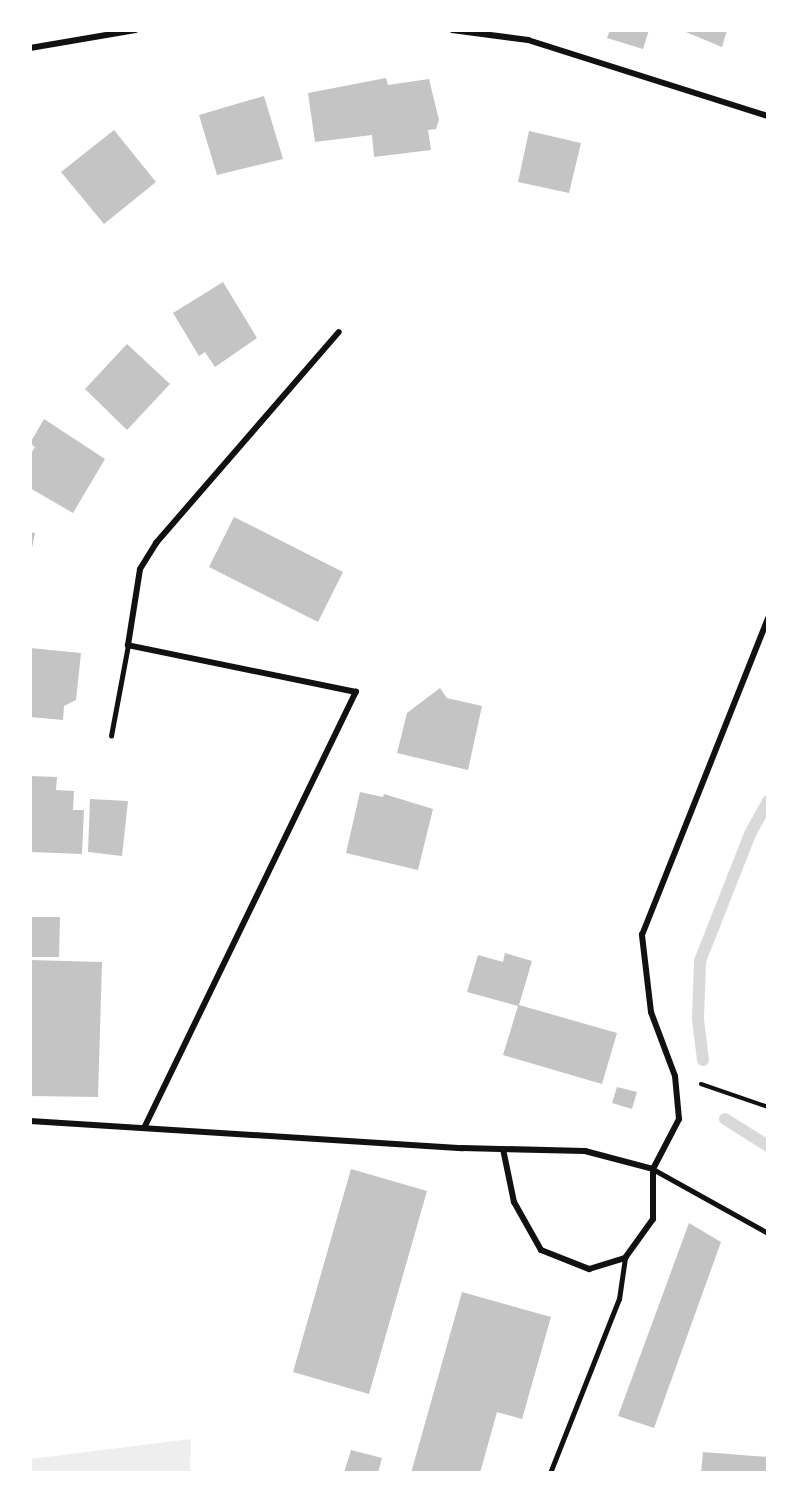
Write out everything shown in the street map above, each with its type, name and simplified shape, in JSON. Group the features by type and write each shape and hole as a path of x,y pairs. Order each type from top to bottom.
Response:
{"street":[{"path":"30,48 135,30"},
{"path":"452,30 528,40 768,116"},
{"path":"145,1126 356,692 128,645 140,569 156,543 339,332"},
{"path":"503,1149 514,1202 541,1250 590,1269 625,1258 652,1219 652,1169 679,1119 675,1076 651,1012 642,935 768,618"},
{"path":"30,1121 585,1152 652,1169"}],"lane":[{"path":"111,736 128,645"},
{"path":"652,1169 768,1233"},
{"path":"550,1473 619,1299 625,1258"}],"path":[{"path":"675,1076 768,1107"}],"shaded area":[{"path":"191,1439 190,1473 30,1473 30,1459"}],"building":[{"path":"610,30 649,30 643,49 607,38"},
{"path":"681,30 727,30 722,47"},
{"path":"386,78 388,85 429,79 439,120 436,129 428,130 431,150 374,157 372,135 315,142 308,93"},
{"path":"264,96 283,159 217,175 199,115"},
{"path":"114,130 156,182 104,224 61,172"},
{"path":"529,131 581,143 569,193 518,182"},
{"path":"223,282 257,338 215,367 205,352 199,356 173,313"},
{"path":"127,344 170,384 127,430 85,389"},
{"path":"44,419 105,459 73,513 30,488 30,455 35,447 30,443"},
{"path":"234,517 343,572 318,622 209,567"},
{"path":"30,532 35,533 31,553 30,553"},
{"path":"30,648 81,653 76,700 64,706 63,720 30,717"},
{"path":"440,688 447,698 482,706 468,770 397,753 407,713"},
{"path":"30,776 57,777 56,790 74,791 73,810 84,810 82,854 30,852"},
{"path":"360,792 383,797 384,794 433,809 418,870 346,853"},
{"path":"90,799 128,801 122,856 88,852"},
{"path":"30,917 60,917 59,957 30,957"},
{"path":"505,953 532,961 519,1005 617,1033 602,1084 503,1055 518,1006 467,992 478,955 503,962"},
{"path":"30,960 102,962 98,1097 30,1096"},
{"path":"617,1087 637,1092 632,1109 612,1103"},
{"path":"351,1169 427,1191 369,1394 293,1372"},
{"path":"689,1223 721,1242 654,1428 618,1416"},
{"path":"462,1292 551,1317 522,1419 497,1412 480,1473 411,1473"},
{"path":"351,1450 382,1458 378,1473 344,1473"},
{"path":"703,1452 768,1457 768,1473 701,1473"}],"waterway":[{"path":"703,1060 698,1019 700,961 750,834 768,801"},
{"path":"725,1119 768,1146"}]}
